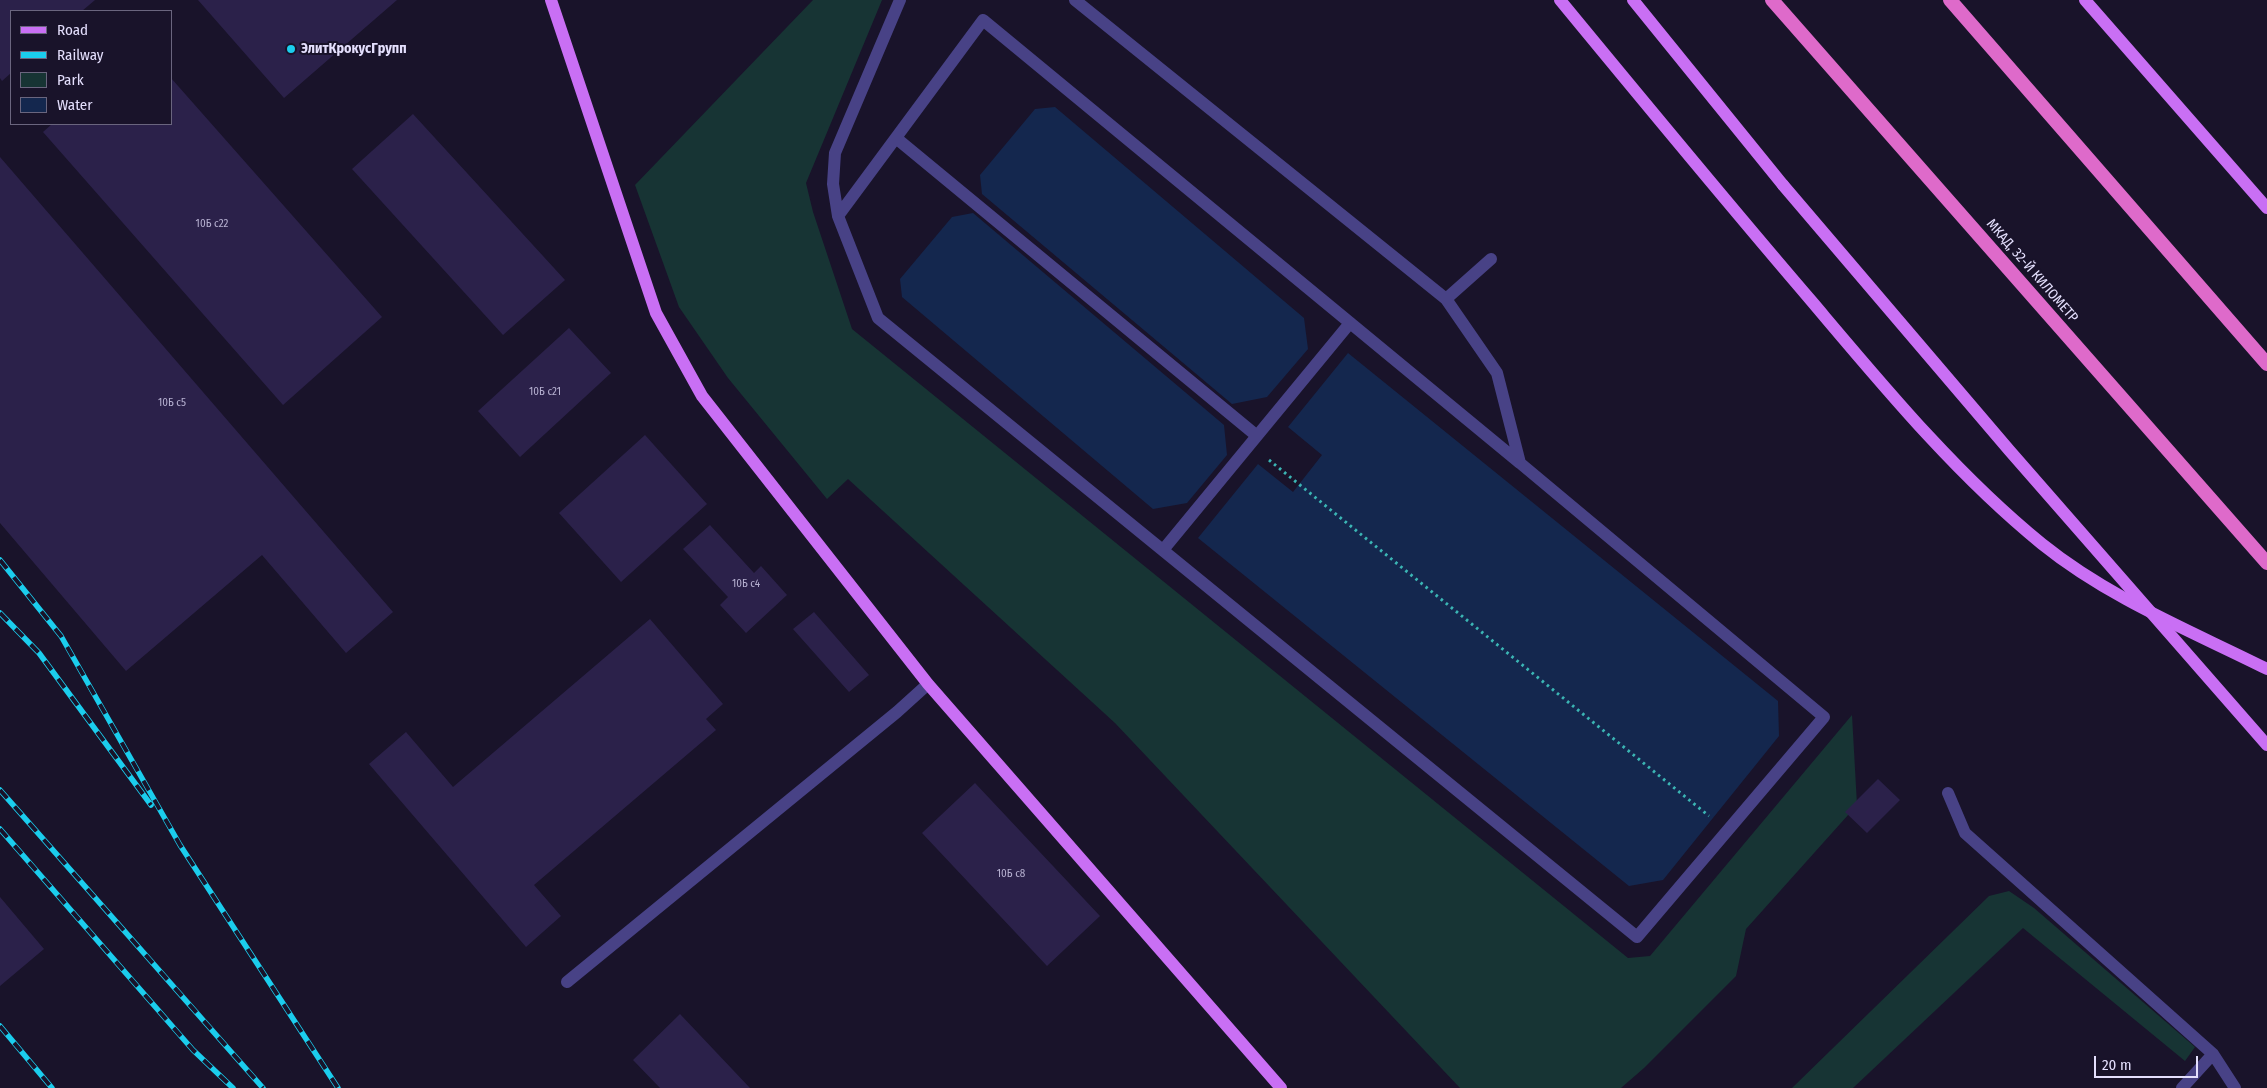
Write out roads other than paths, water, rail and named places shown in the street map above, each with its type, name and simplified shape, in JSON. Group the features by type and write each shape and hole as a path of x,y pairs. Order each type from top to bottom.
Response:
{"highway":[{"name":"МКАД, 32-Й КИЛОМЕТР","path":"1772,0 2267,563"},
{"path":"1950,0 2267,364"}],"main road":[{"path":"551,0 656,313 702,396 928,684 1281,1088"},
{"path":"1560,0 1694,163 1870,371 1932,440 1989,497 2043,545 2091,580 2130,602 2267,670"},
{"path":"1633,0 1782,185 2009,450 2267,745"},
{"path":"2085,0 2267,208"}],"lane":[{"path":"838,216 983,20 1520,463 1824,717 1637,938 878,318 838,216 833,184 835,153 900,0"},
{"path":"1075,0 1446,299 1497,373 1520,463"},
{"path":"896,138 1254,440"},
{"path":"1446,299 1491,259"},
{"path":"1163,550 1350,323"},
{"path":"567,982 928,684"},
{"path":"1948,793 1965,833 2213,1054 2235,1088"},
{"path":"2182,1088 2213,1054"}],"water":[{"path":"1055,107 1304,318 1308,349 1267,397 1232,404 982,194 980,175 1035,109"},
{"path":"973,213 1224,425 1227,455 1187,503 1153,509 902,297 900,279 952,217"},
{"path":"1348,353 1778,701 1779,736 1663,880 1629,886 1198,538 1258,464 1293,492 1322,455 1288,427"}],"railway":[{"path":"0,560 61,636 180,845 338,1088"},
{"path":"0,613 39,653 151,805"},
{"path":"0,790 263,1088"},
{"path":"0,829 193,1050 233,1088"},
{"path":"0,1026 52,1088"}],"place":[{"name":"ЭлитКрокусГрупп","path":"291,49"}]}
